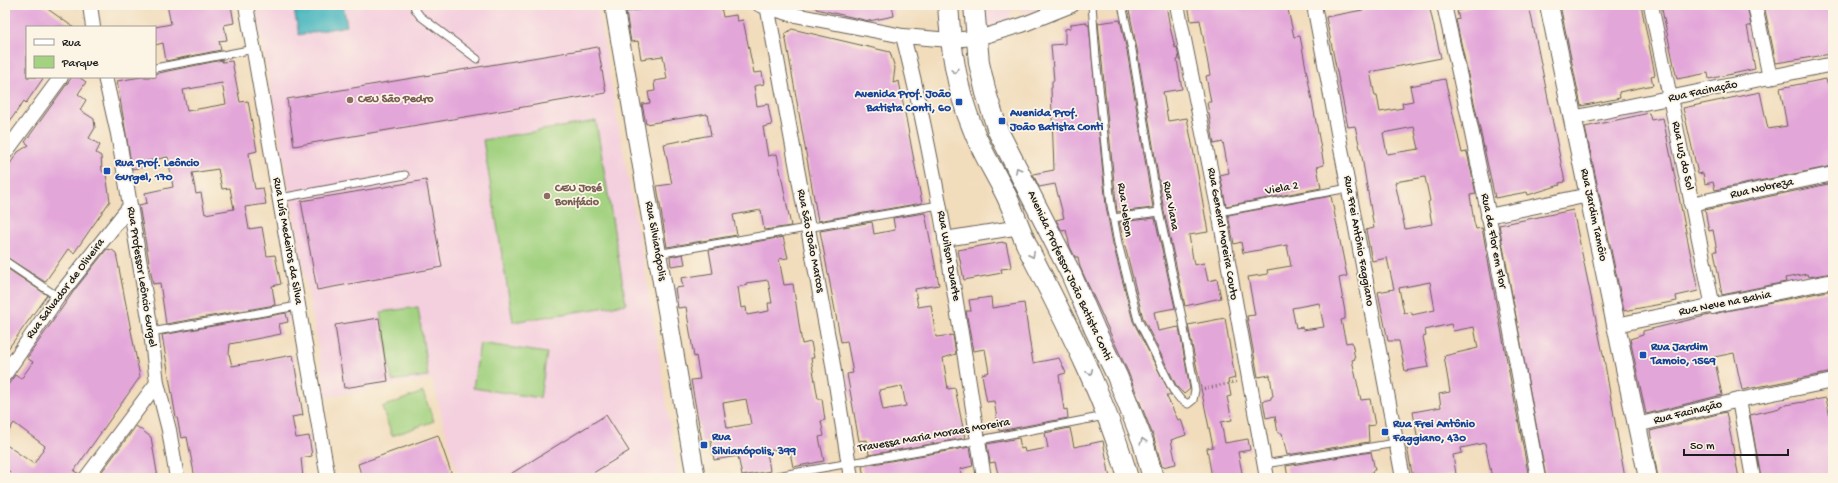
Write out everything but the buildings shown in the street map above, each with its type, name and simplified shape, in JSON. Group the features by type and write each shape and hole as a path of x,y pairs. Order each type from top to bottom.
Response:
{"main road":[{"name":"Avenida Professor João Batista Conti","path":"948,5 953,62 960,92 973,129 1033,257 1055,298 1099,393 1128,478"},
{"name":"Avenida Professor João Batista Conti","path":"974,5 975,38 986,93 998,131 1071,274 1117,376 1143,442 1153,478"}],"street":[{"path":"90,5 94,26"},
{"name":"Rua Luís Medeiros da Silva","path":"246,5 328,478"},
{"name":"Rua Silvianópolis","path":"614,5 696,478"},
{"path":"764,6 795,15 903,36 950,40 975,38 1022,25 1072,5"},
{"name":"Rua General Moreira Couto","path":"1177,5 1219,212 1248,379 1266,471"},
{"name":"Rua Frei Antônio Faggiano","path":"1314,5 1403,478"},
{"name":"Rua de Flor em Flor","path":"1444,5 1488,216 1538,478"},
{"name":"Rua Jardim Tamôio","path":"1548,5 1648,478"},
{"name":"Rua Luz do Sol","path":"1651,5 1713,306"},
{"path":"1756,5 1770,78"},
{"name":"Rua São João Marcos","path":"764,6 832,359 851,478"},
{"name":"Rua Wilson Duarte","path":"903,36 918,93 939,205 984,478"},
{"name":"Rua Facinação","path":"1572,118 1670,99 1833,64"},
{"path":"5,153 59,78"},
{"name":"Rua Professor Leôncio Gurgel","path":"107,78 151,332 158,384 169,430 177,478"},
{"name":"Rua Nobreza","path":"1692,204 1833,174"},
{"path":"1488,216 1588,195"},
{"name":"Rua Salvador de Oliveira","path":"5,374 58,297 130,206"},
{"path":"945,239 1020,227"},
{"name":"Rua Neve na Bahia","path":"1616,325 1833,281"},
{"name":"Rua Facinação","path":"1637,425 1740,400 1833,383"},
{"path":"86,478 158,384"},
{"path":"1740,400 1753,478"}],"lane":[{"path":"414,5 414,10 420,16 477,59"},
{"name":"Rua Nelson","path":"1092,5 1096,58 1113,218 1119,250 1138,320 1173,390 1185,403 1191,402 1196,390"},
{"name":"Rua Viana","path":"1122,5 1132,50 1160,212 1196,390"},
{"path":"156,68 254,49"},
{"path":"280,198 404,175"},
{"name":"Viela 2","path":"1219,212 1349,188"},
{"path":"657,254 939,205"},
{"path":"1113,218 1160,212"},
{"path":"5,260 58,297"},
{"path":"151,332 298,306"},
{"name":"Travessa Maria Moraes Moreira","path":"765,478 1108,416"},
{"path":"1266,471 1396,443"}],"path":[{"path":"1196,390 1248,379"}],"shaded area":[{"path":"256,5 597,5 655,328 678,478 458,478 432,379 327,397"},
{"path":"985,5 1048,5 1027,13 1014,7 1007,21 986,27"}],"green space":[{"path":"596,121 626,304 513,322 483,140"},
{"path":"418,307 428,376 392,381 381,312"},
{"path":"480,343 547,353 540,398 473,388"},
{"path":"423,392 434,421 392,436 382,407"}],"water":[{"path":"293,5 343,5 347,26 299,35"}],"place":[{"name":"CEU São Pedro","path":"350,100"},
{"name":"Avenida Prof. João Batista Conti, 60","path":"959,102"},
{"name":"Avenida Prof. João Batista Conti","path":"1002,121"},
{"name":"Rua Prof. Leôncio Gurgel, 170","path":"107,171"},
{"name":"CEU José Bonifácio","path":"547,196"},
{"name":"Rua Jardim Tamoio, 1569","path":"1643,355"},
{"name":"Rua Frei Antônio Faggiano, 430","path":"1385,432"},
{"name":"Rua Silvianópolis, 399","path":"704,445"}]}
